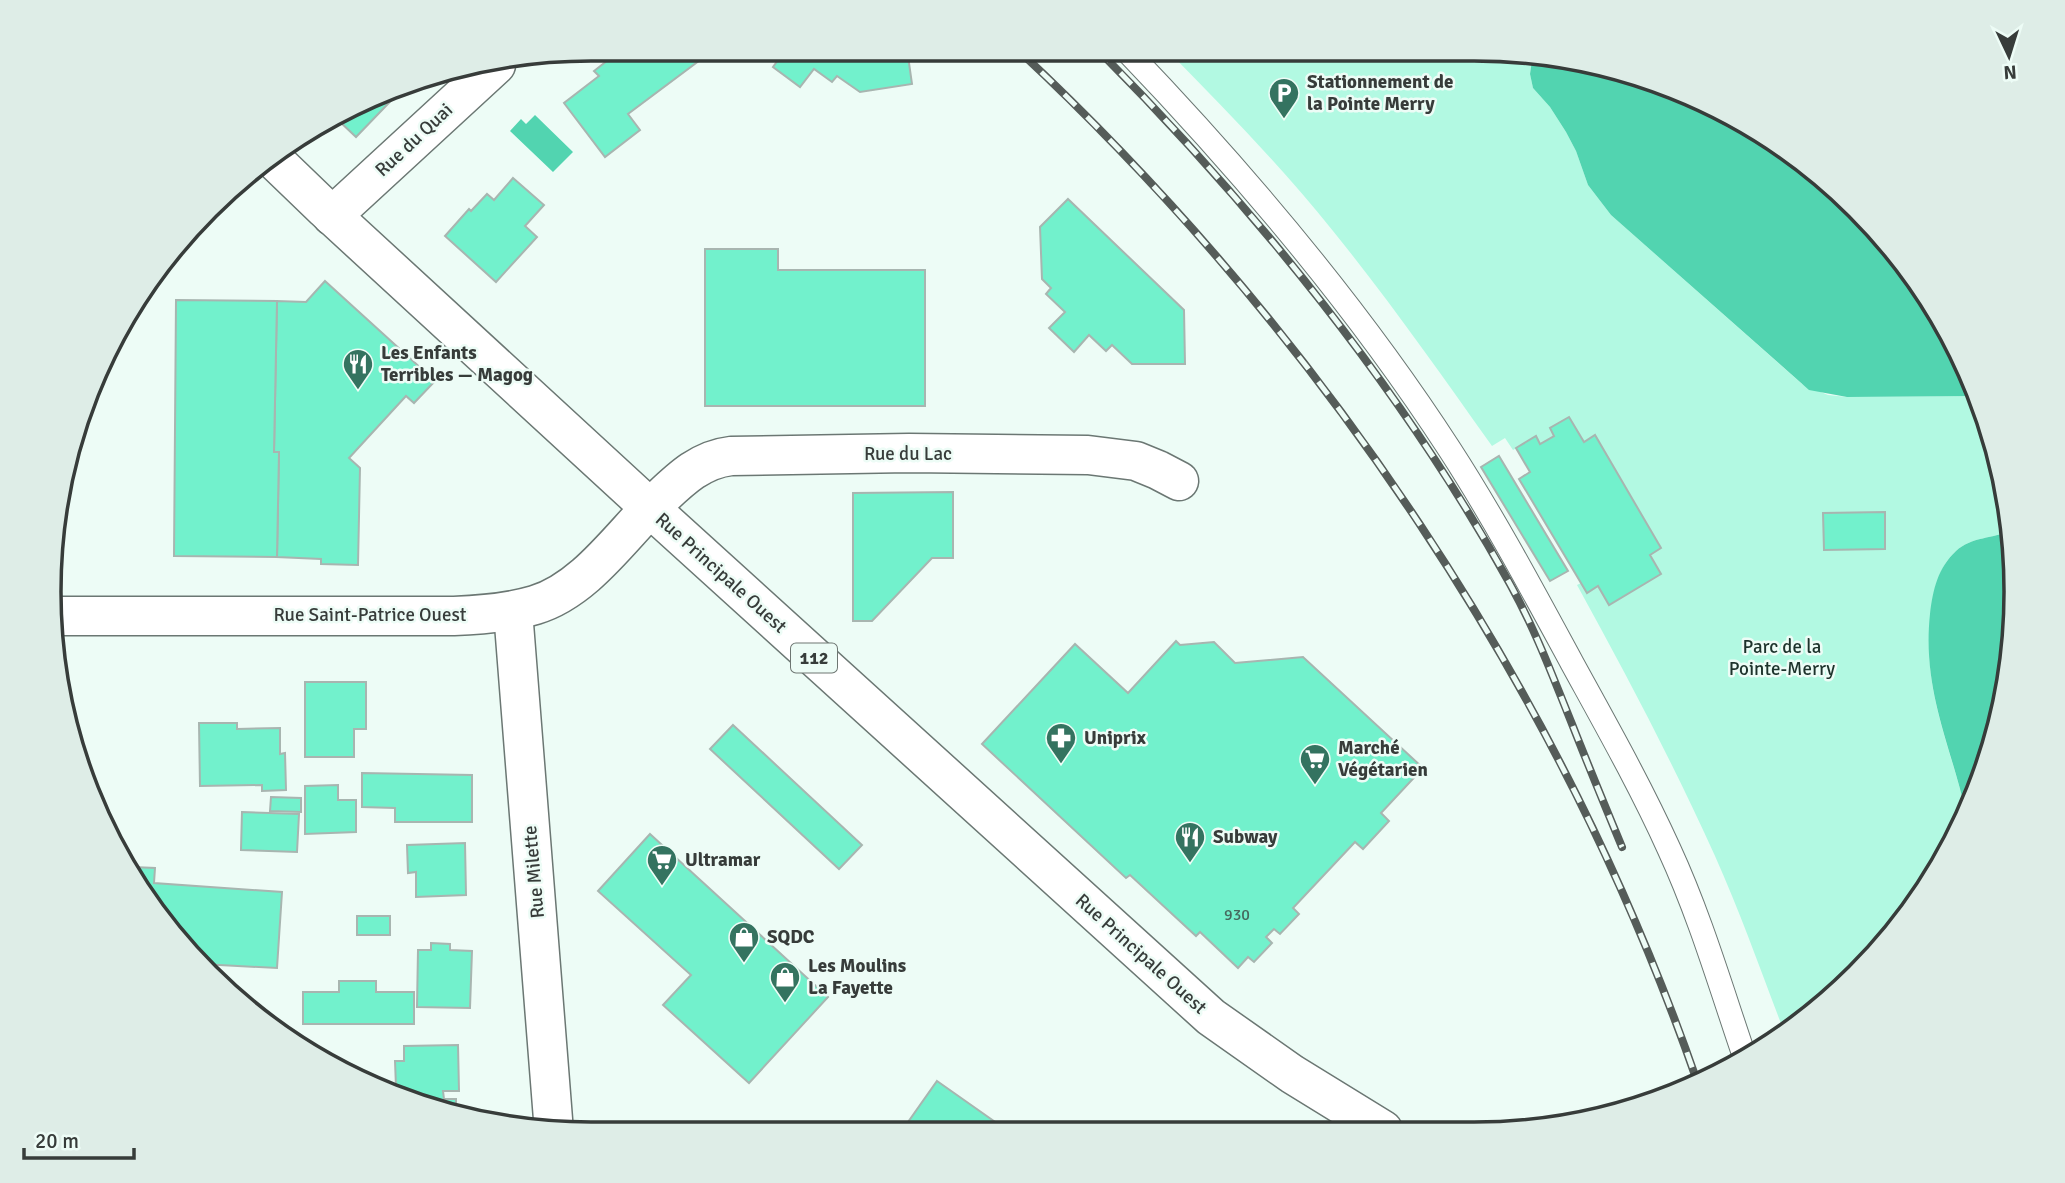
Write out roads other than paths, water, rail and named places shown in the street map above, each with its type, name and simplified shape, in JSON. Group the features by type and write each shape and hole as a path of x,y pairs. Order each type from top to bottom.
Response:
{"street":[{"name":"Rue du Quai","path":"332,216 490,71"},
{"name":"Rue Principale Ouest","path":"278,164 650,508 1211,1017 1292,1074 1369,1122"},
{"name":"Rue du Lac","path":"650,508 694,468 705,461 731,456 922,453 1112,457 1147,465 1179,481"},
{"name":"Rue Saint-Patrice Ouest","path":"62,616 454,615 513,611 547,600 577,581 650,508"},
{"name":"Rue Milette","path":"513,611 553,1121"}],"lane":[{"path":"1137,61 1195,122 1297,241 1392,365 1451,452 1527,580 1630,769 1664,838 1696,914 1742,1049"}],"railway":[{"path":"1029,61 1128,159 1232,275 1330,397 1420,524 1502,657 1576,794 1641,936 1694,1073"},
{"path":"1109,61 1213,172 1269,237 1374,371 1422,441 1468,512 1528,618 1622,847"}],"place":[{"name":"Stationnement de la Pointe Merry","path":"1284,120"},
{"name":"Les Enfants Terribles — Magog","path":"358,391"},
{"name":"Uniprix","path":"1061,765"},
{"name":"Marché Végétarien","path":"1315,786"},
{"name":"Subway","path":"1190,864"},
{"name":"Ultramar","path":"662,887"},
{"name":"SQDC","path":"744,964"},
{"name":"Les Moulins La Fayette","path":"785,1004"}],"park label":[{"name":"Parc de la Pointe-Merry","path":"1782,658"}]}
